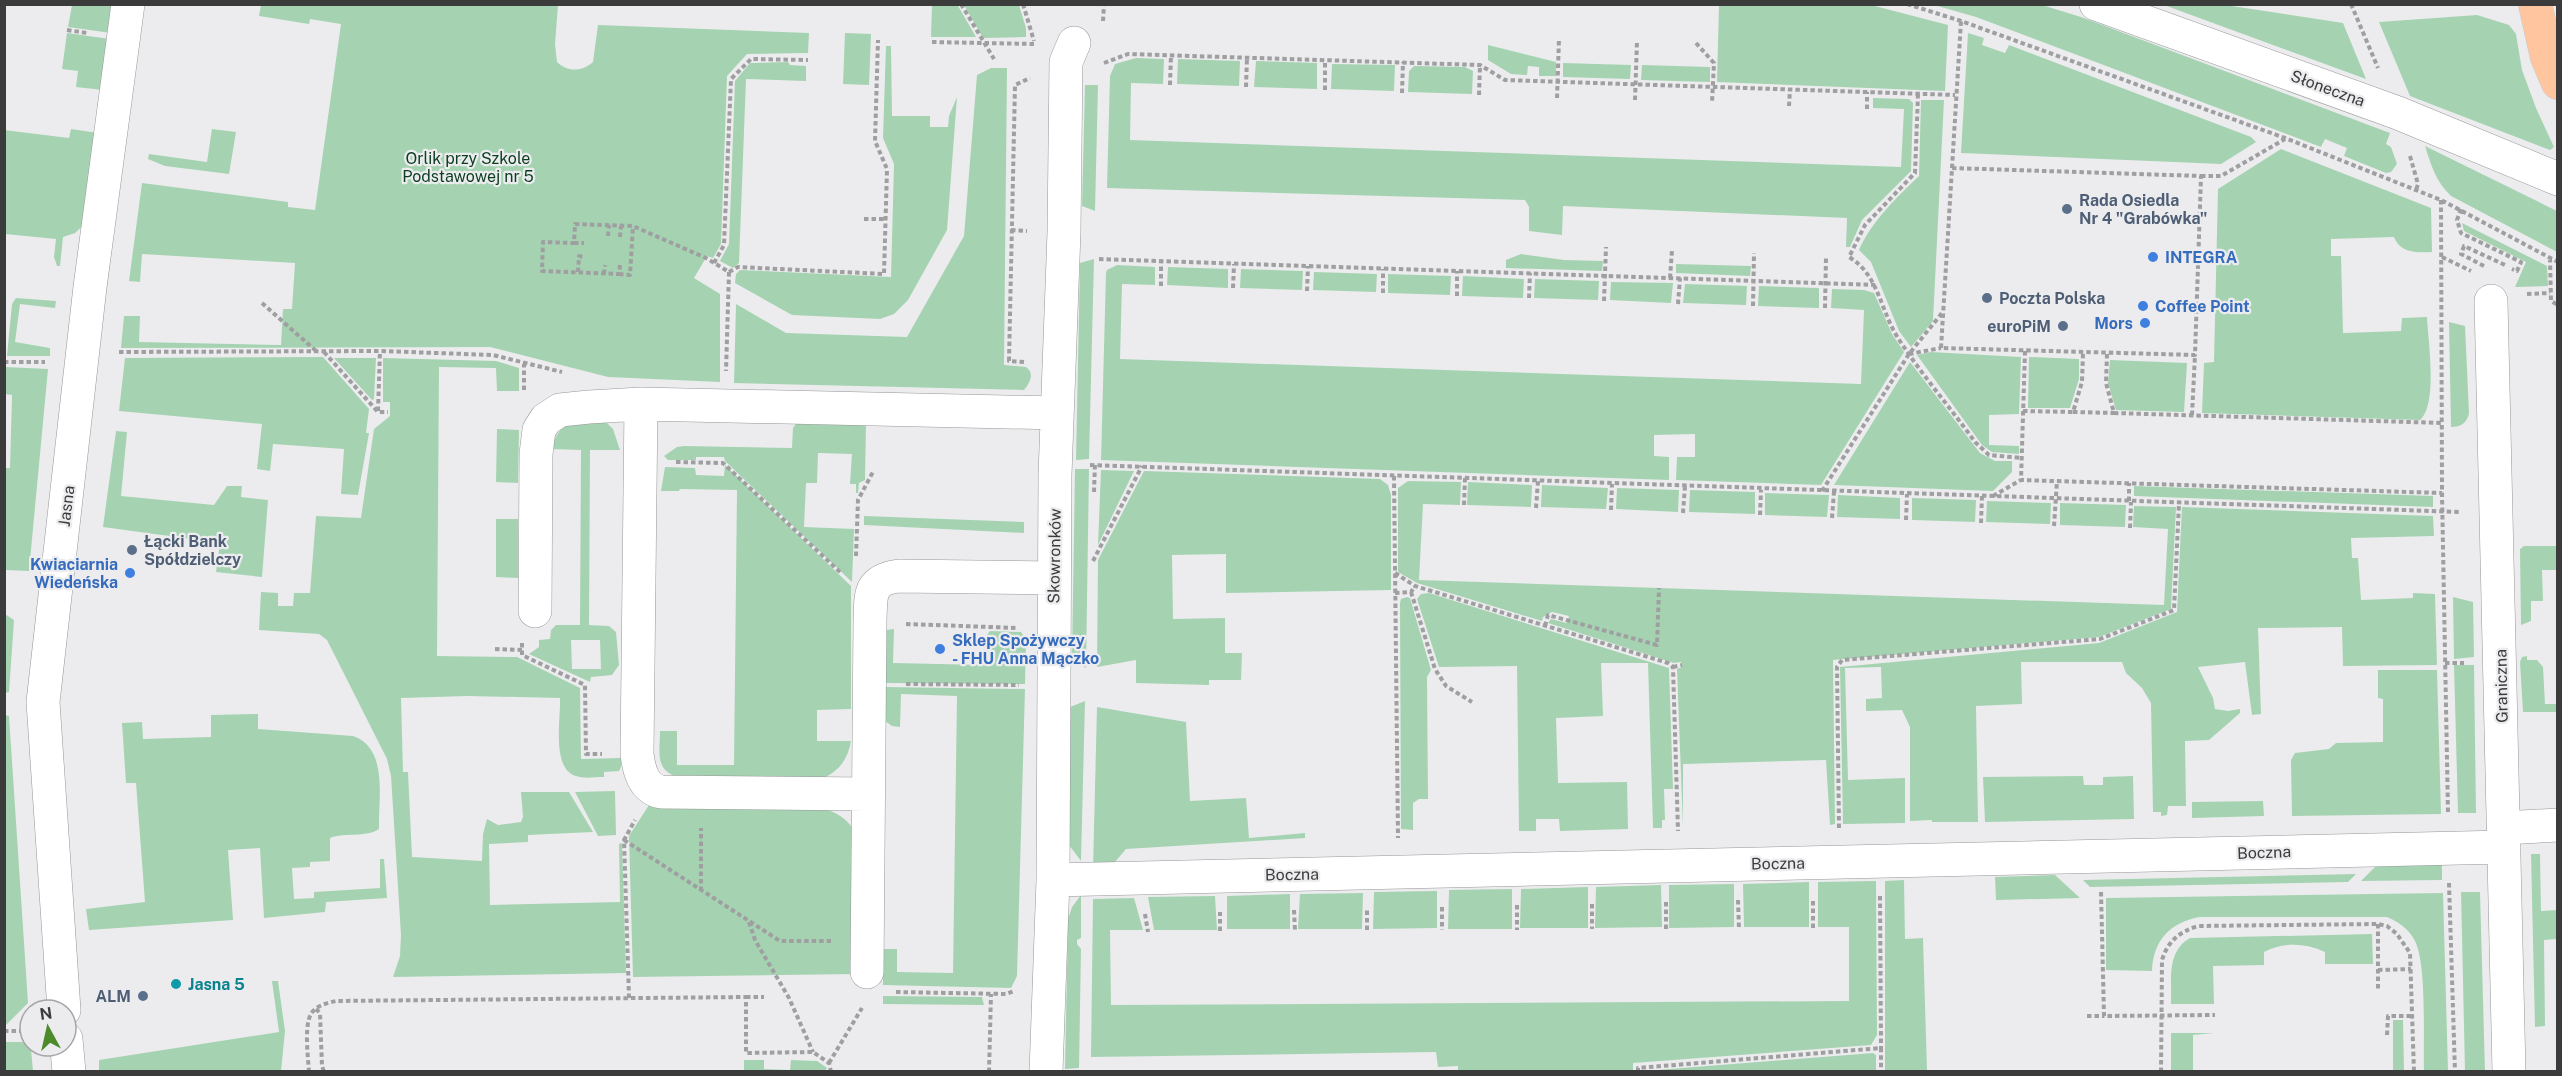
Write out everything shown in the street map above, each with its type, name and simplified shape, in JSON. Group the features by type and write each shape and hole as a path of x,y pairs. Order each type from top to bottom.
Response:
{"main road":[{"path":"2535,4 2547,57 2558,83"}],"street":[{"name":"Jasna","path":"63,998 43,702 90,287 128,4"},
{"name":"Słoneczna","path":"2096,4 2398,113 2558,179"},
{"path":"2540,4 2558,14"},
{"name":"Skowronków","path":"1046,1071 1053,880 1057,413 1070,52"},
{"name":"Graniczna","path":"2492,286 2509,1071"},
{"path":"641,404 637,753 639,767 645,781 653,790 700,793 867,794"},
{"path":"535,611 536,454 539,430 543,422 560,410 641,404 1057,413"},
{"path":"875,968 867,794 871,596 876,584 885,578 899,576 1054,578"},
{"name":"Boczna","path":"1053,880 2449,849 2558,825"}],"path":[{"path":"961,4 982,43 994,59"},
{"path":"1023,4 1033,31 1035,52"},
{"path":"1103,28 1104,4"},
{"path":"1907,4 2285,138 2441,200 2558,262"},
{"path":"1941,348 1960,21"},
{"path":"1557,98 1559,39"},
{"path":"729,272 738,267 884,274 887,169 875,141 878,40"},
{"path":"1635,100 1637,41"},
{"path":"932,42 1035,44"},
{"path":"1696,43 1714,63 1712,103"},
{"path":"1070,52 1101,64 1128,54 1403,62 1480,65 1505,80 1955,95"},
{"path":"1170,85 1171,55"},
{"path":"1246,57 1246,87"},
{"path":"714,263 724,245 731,79 751,59 808,60"},
{"path":"1325,60 1325,90"},
{"path":"1402,93 1403,62"},
{"path":"1479,95 1480,65"},
{"path":"1027,362 1009,361 1014,118 1015,85 1034,76"},
{"path":"1789,105 1790,89"},
{"path":"1867,92 1867,109"},
{"path":"1918,94 1915,173 1865,225 1849,256 1859,263 1875,285 1897,336 1909,354 1983,451 1989,455 2022,458"},
{"path":"1952,168 2221,176 2285,138"},
{"path":"2192,415 2201,176"},
{"path":"2441,200 2442,511 2455,1071"},
{"path":"2461,210 2457,220 2461,233 2521,262 2517,271 2464,246 2461,254 2492,286"},
{"path":"864,219 886,219"},
{"path":"574,243 575,224 633,226 729,272"},
{"path":"608,236 609,225"},
{"path":"620,237 621,226"},
{"path":"584,243 543,242 542,271 630,275 633,226"},
{"path":"1604,301 1606,247"},
{"path":"1670,278 1671,250"},
{"path":"1753,306 1754,253"},
{"path":"578,272 579,256 584,257"},
{"path":"1824,309 1826,256"},
{"path":"2550,258 2551,302 2558,305"},
{"path":"1098,259 1875,285"},
{"path":"1161,261 1161,286"},
{"path":"1233,288 1234,264"},
{"path":"604,274 605,265"},
{"path":"619,274 620,265"},
{"path":"1307,291 1308,266"},
{"path":"1383,269 1383,293"},
{"path":"726,377 729,272"},
{"path":"1456,296 1457,272"},
{"path":"1529,298 1530,273"},
{"path":"1678,304 1680,278"},
{"path":"262,303 316,351"},
{"path":"1822,491 1909,354 1943,312"},
{"path":"1909,354 1941,348 2195,355"},
{"path":"83,363 113,365 114,352 380,351 493,355 568,373"},
{"path":"378,412 380,351"},
{"path":"2021,480 2025,351"},
{"path":"324,352 378,412 388,412"},
{"path":"2073,412 2082,382 2083,353"},
{"path":"2107,354 2106,382 2114,413"},
{"path":"4,362 50,362"},
{"path":"2024,411 2442,423"},
{"path":"2023,432 2030,432"},
{"path":"640,462 723,463 847,579"},
{"path":"1056,464 2496,514"},
{"path":"1092,561 1142,466"},
{"path":"856,565 858,501 874,470"},
{"path":"1394,476 1398,871"},
{"path":"1464,505 1465,478"},
{"path":"1992,497 2021,480 2442,494"},
{"path":"1536,508 1538,481"},
{"path":"2054,526 2057,481"},
{"path":"2129,483 2130,528"},
{"path":"1611,510 1612,484"},
{"path":"1683,513 1685,486"},
{"path":"1760,515 1761,490"},
{"path":"1832,518 1834,492"},
{"path":"1906,520 1907,494"},
{"path":"1981,523 1982,496"},
{"path":"1840,862 1837,667 1842,660 2100,639 2174,610 2180,503"},
{"path":"1395,573 1415,586 1668,663 1673,667 1679,865"},
{"path":"1411,592 1415,586"},
{"path":"1545,626 1548,615 1657,645 1659,588"},
{"path":"1395,593 1411,592"},
{"path":"1411,592 1435,669 1446,686 1472,702"},
{"path":"495,649 522,650"},
{"path":"2445,663 2474,662"},
{"path":"1673,667 1682,665"},
{"path":"904,684 1030,686"},
{"path":"629,998 624,840 653,790"},
{"path":"701,891 700,829 706,824"},
{"path":"624,840 780,941 875,968 991,994 1006,994 1017,990"},
{"path":"1813,928 1814,887"},
{"path":"1880,887 1881,1071"},
{"path":"2101,892 2104,1016"},
{"path":"749,921 755,940 789,998 813,1052 829,1064 831,1071"},
{"path":"2378,924 2378,990"},
{"path":"2161,1071 2162,960 2166,948 2184,930 2198,927 2378,924 2386,926 2404,942 2410,953 2414,1071"},
{"path":"2378,970 2411,969"},
{"path":"989,1071 991,994"},
{"path":"746,997 745,1053 813,1052"},
{"path":"309,1071 310,1014 336,1001 764,997"},
{"path":"829,1064 859,1011 866,1004"},
{"path":"316,1009 320,1012 324,1071"},
{"path":"2087,1016 2215,1015"},
{"path":"2387,1035 2388,1016 2412,1016"},
{"path":"1638,1071 1638,1068 1881,1048"}],"green space":[{"path":"957,4 976,37 931,37 932,5"},
{"path":"72,5 114,5 111,33 68,27"},
{"name":"Orlik przy Szkole Podstawowej nr 5","path":"261,5 558,5 555,44 557,62 565,68 575,70 584,68 593,62 598,25 809,33 808,53 747,54 727,76 721,244 713,258 707,256 694,278 720,294 720,382 608,377 490,347 121,348 124,316 140,316 139,342 281,345 283,309 292,309 295,263 142,254 140,282 129,281 142,183 288,202 288,207 315,210 341,24 310,19 309,24 259,16"},
{"path":"964,5 1019,5 1026,28 1026,37 983,38"},
{"path":"1719,5 1871,5 1948,25 1945,91 1717,82"},
{"path":"1934,5 2042,5 2081,17 2390,133 2386,144 2391,147 2397,164 2391,172 2386,173 2344,156 2347,148 2325,139 2321,147 1976,17"},
{"path":"2164,5 2225,5 2343,23 2366,79"},
{"path":"2477,15 2509,25 2516,34 2522,70 2554,147 2550,150 2410,96 2379,22"},
{"path":"67,33 110,39 103,90 76,87 78,71 62,69"},
{"path":"845,33 871,34 869,85 843,84"},
{"path":"1968,33 1984,38 1982,45 2005,53 2009,45 2251,137 2256,142 2221,164 1961,153"},
{"path":"1488,45 1556,62 1556,76 1539,76 1539,67 1528,66 1527,75 1511,74 1488,60"},
{"path":"886,46 891,46 892,116 930,116 930,127 948,127 949,116 957,97 947,230 908,300 894,314 880,319 792,315 735,283 736,274 740,270 891,277 894,164 883,138"},
{"path":"1136,58 1164,59 1163,84 1131,83 1130,140 1901,167 1904,109 1873,108 1873,98 1909,99 1913,103 1911,171 1862,220 1850,247 1846,247 1847,218 1563,206 1562,235 1529,231 1529,207 1525,200 1107,188 1110,76 1115,64"},
{"path":"1178,59 1240,61 1239,86 1177,84"},
{"path":"1256,61 1317,63 1317,89 1254,87"},
{"path":"788,62 790,65 806,66 806,81 746,79 739,263 733,268 720,261 729,244 735,81 750,63"},
{"path":"1563,63 1631,65 1630,79 1563,77"},
{"path":"1332,64 1395,65 1394,91 1331,89"},
{"path":"1642,65 1710,67 1710,82 1641,80"},
{"path":"1414,66 1465,67 1473,71 1472,94 1408,92 1409,71"},
{"path":"991,68 1007,68 1004,365 1029,369 1031,378 1024,390 734,383 736,304 786,333 907,337 964,236 977,75"},
{"path":"1085,85 1098,85 1095,211 1082,206"},
{"path":"1921,100 1944,100 1933,321 1911,347 1899,331 1871,262 1859,250 1877,220 1919,176"},
{"path":"71,129 98,133 85,224 75,233 63,237 60,266 57,266 54,257 56,239 5,234 4,130 69,138"},
{"path":"212,129 236,132 229,174 165,166 148,159 149,154 207,162"},
{"path":"2425,146 2557,211 2557,252 2451,196 2438,179"},
{"path":"2281,149 2431,208 2432,252 2415,252 2405,249 2394,237 2331,239 2331,256 2341,256 2343,333 2401,331 2402,318 2427,317 2430,387 2426,412 2420,420 2202,413 2204,363 2214,362 2218,189"},
{"path":"2462,223 2547,266 2548,286 2515,287 2526,262 2464,231"},
{"path":"1521,254 1564,260 1603,261 1602,271 1506,268 1506,260"},
{"path":"1094,259 1089,459 1076,460 1080,263"},
{"path":"1676,264 1751,266 1750,276 1676,273"},
{"path":"1117,265 1155,267 1155,285 1122,284 1120,359 1861,384 1864,310 1831,308 1832,289 1864,290 1874,293 1892,334 1904,352 1821,485 1676,480 1677,457 1695,457 1695,434 1654,435 1654,456 1669,457 1669,480 1101,460 1106,273 1107,270"},
{"path":"1168,267 1228,269 1228,288 1167,285"},
{"path":"1241,269 1303,271 1302,290 1240,288"},
{"path":"1314,272 1377,274 1376,292 1313,290"},
{"path":"1388,274 1451,276 1450,295 1388,293"},
{"path":"1463,276 1524,279 1523,298 1462,296"},
{"path":"1535,279 1599,281 1598,300 1534,298"},
{"path":"1611,282 1673,283 1671,303 1610,300"},
{"path":"1685,284 1747,286 1746,305 1683,303"},
{"path":"1759,286 1819,288 1819,308 1758,306"},
{"path":"16,298 56,301 55,308 20,304 15,342 50,348 50,356 7,356 12,304"},
{"path":"2449,322 2465,326 2469,413 2463,424 2451,427"},
{"path":"1931,352 2021,357 2019,414 1989,415 1989,445 2019,446 2019,454 1992,452 1982,445 1917,355"},
{"path":"323,357 369,409 366,433 369,433 358,495 341,494 344,449 273,444 270,471 257,469 262,424 119,411 125,358"},
{"path":"2029,357 2079,359 2079,379 2070,408 2028,408"},
{"path":"334,358 376,358 374,399 372,400"},
{"path":"383,358 496,361 519,368 519,391 497,391 496,368 439,367 437,656 517,657 580,688 581,759 621,758 619,771 604,772 604,777 579,777 568,771 560,754 560,698 468,696 401,698 403,772 408,772 412,857 482,861 483,834 487,819 498,825 521,822 523,817 521,792 569,792 593,832 528,835 528,842 489,844 490,905 620,902 619,844 622,843 626,973 393,977 400,956 401,935 391,776 387,759 327,640 319,634 259,630 261,592 278,593 278,606 293,606 294,593 310,593 316,516 361,518 374,429 390,416 390,402 383,402"},
{"path":"2110,360 2187,363 2184,412 2116,410 2108,383"},
{"path":"1910,362 1980,453 1995,461 2012,461 2012,472 1993,491 1834,485"},
{"path":"5,367 48,369 29,571 5,570 4,468 10,468 12,395 5,394"},
{"path":"605,421 613,429 620,450 590,450 589,625 609,626 616,632 619,665 612,675 591,677 590,682 529,654 539,647 539,640 550,639 551,630 556,625 580,625 581,450 551,449 564,424","holes":["571,640 600,640 601,669 572,669"]},
{"path":"798,421 866,422 865,480 859,483 858,493 856,493 856,484 850,484 852,454 818,453 817,483 806,483 804,527 854,529 852,582 725,461 724,457 668,460 664,456 677,447 684,446 792,448 793,428"},
{"path":"497,429 519,430 518,483 496,482"},
{"path":"116,431 127,432 121,496 214,505 227,486 242,486 241,497 268,500 262,577 216,572 220,543 103,527"},
{"path":"725,465 851,586 851,709 817,710 817,741 851,741 848,754 842,764 833,773 821,779 680,778 666,771 660,760 660,731 677,731 677,765 734,765 737,490 661,491 665,467 695,468 696,475 724,476"},
{"path":"1075,469 1089,469 1086,668 1072,658"},
{"path":"1101,470 1134,471 1098,545"},
{"path":"1144,471 1380,479 1388,485 1391,495 1391,590 1226,593 1226,554 1172,555 1173,619 1225,618 1225,653 1242,653 1241,680 1209,680 1209,685 1136,683 1136,660 1097,667 1098,560"},
{"path":"1408,481 1461,482 1460,505 1423,504 1419,580 2164,605 2168,529 2133,527 2134,506 2176,507 2171,609 2099,637 1833,660 1835,824 1830,825 1826,760 1683,764 1683,827 1677,669 1682,667 1681,662 1674,663 1548,623 1551,619 1567,623 1569,616 1552,612 1543,617 1542,621 1417,583 1398,572 1398,488"},
{"path":"1468,482 1532,485 1531,507 1467,505"},
{"path":"1542,485 1608,488 1606,509 1541,507"},
{"path":"2134,486 2433,496 2433,507 2134,496"},
{"path":"1617,488 1679,490 1678,512 1616,509"},
{"path":"1690,490 1755,492 1755,514 1689,512"},
{"path":"1765,493 1829,495 1827,517 1765,515"},
{"path":"1838,495 1900,498 1900,519 1837,517"},
{"path":"1912,498 1976,500 1975,522 1912,520"},
{"path":"1987,501 2051,503 2050,524 1986,522"},
{"path":"2060,503 2126,505 2125,527 2060,525"},
{"path":"2182,507 2433,516 2434,536 2351,538 2352,558 2358,558 2361,600 2413,598 2413,593 2435,594 2437,665 2343,666 2342,627 2258,628 2261,714 2252,715 2245,662 2198,667 2213,698 2215,709 2228,711 2240,709 2240,713 2209,740 2185,741 2186,806 2168,806 2167,815 2161,816 2161,812 2153,812 2151,703 2142,688 2126,673 2122,662 2021,662 2022,704 1976,706 1978,822 1910,821 1910,727 1902,710 1866,711 1866,699 1882,698 1881,667 1845,668 1848,780 1905,778 1905,823 1843,824 1840,667 2099,643 2177,612"},
{"path":"864,516 1024,522 1024,533 864,525"},
{"path":"496,519 518,519 518,578 496,577"},
{"path":"2524,546 2558,546 2557,570 2542,570 2543,601 2531,601 2531,621 2521,625 2520,549"},
{"path":"1429,593 1669,668 1673,789 1664,789 1665,820 1662,820 1662,828 1653,828 1648,663 1601,663 1603,716 1556,718 1558,783 1627,782 1628,829 1560,831 1559,819 1536,819 1536,831 1519,831 1517,666 1439,667 1417,599 1421,594"},
{"path":"2453,597 2473,602 2474,657 2454,659"},
{"path":"1410,598 1431,670 1427,677 1428,799 1419,799 1413,803 1413,830 1401,829 1400,603 1401,599"},
{"path":"5,614 14,620 9,692 5,693"},
{"path":"894,629 893,663 984,665 986,636 990,631 1021,632 1026,639 1025,684 886,683 886,630"},
{"path":"2527,656 2527,660 2537,660 2543,667 2545,704 2557,704 2557,712 2523,712 2520,662 2522,657"},
{"path":"2454,665 2474,665 2476,813 2458,813"},
{"path":"2378,670 2437,670 2441,814 2292,816 2291,760 2295,753 2329,749 2336,743 2383,742 2383,699 2378,698"},
{"path":"886,687 1025,689 1017,976 1011,988 883,985 883,949 897,949 897,972 953,973 957,696 901,694 900,727 892,726 885,721"},
{"path":"1085,701 1081,861 1069,845 1070,707"},
{"path":"1097,707 1186,722 1190,801 1246,798 1249,838 1305,833 1305,838 1126,849 1109,869 1093,869"},
{"path":"258,714 258,729 353,736 364,742 377,763 380,790 379,829 374,832 330,838 330,861 310,862 310,867 292,868 294,899 314,898 314,892 380,888 380,859 384,859 387,898 326,902 325,912 264,918 260,848 228,850 233,920 89,930 86,909 145,902 136,783 126,783 122,723 142,722 143,739 211,737 211,715"},
{"path":"5,715 9,716 28,998 18,998 18,1013 6,1025"},
{"path":"2083,776 2084,785 2103,785 2103,777 2133,776 2134,819 1985,822 1983,777"},
{"path":"615,791 616,835 598,836 575,792"},
{"path":"2263,801 2264,816 2192,818 2192,802"},
{"path":"649,805 813,807 826,809 841,817 854,830 856,974 633,977 629,836"},
{"path":"2531,854 2540,854 2541,911 2558,910 2557,939 2544,940 2545,1026 2535,1027"},
{"path":"2442,858 2442,880 2361,881 2383,859"},
{"path":"2356,874 2348,882 2090,887 2083,880"},
{"path":"2055,875 2080,898 1996,900 1995,877"},
{"path":"1904,880 1905,939 1923,938 1927,1071 1885,1071 1885,881"},
{"path":"1876,881 1877,1035 1871,1045 1633,1063 1633,1072 1458,1071 1458,1066 1438,1067 1436,1052 1091,1057 1093,899 1134,898 1143,930 1110,930 1111,1005 1849,1001 1849,927 1818,927 1818,882"},
{"path":"1809,882 1809,927 1744,927 1743,884"},
{"path":"1734,884 1734,927 1669,928 1669,885"},
{"path":"1661,885 1662,927 1595,928 1596,887"},
{"path":"1588,887 1588,928 1520,928 1521,889"},
{"path":"1512,889 1512,929 1448,929 1449,890"},
{"path":"1437,891 1437,928 1373,929 1374,892"},
{"path":"2461,892 2480,892 2485,1071 2465,1071"},
{"path":"1363,893 1362,929 1298,929 1300,894"},
{"path":"2443,893 2448,1071 2424,1071 2424,1004 2419,952 2407,929 2387,917 2200,917 2180,923 2166,934 2156,950 2152,971 2106,970 2106,898"},
{"path":"1290,894 1290,929 1227,929 1227,896"},
{"path":"1081,895 1081,938 1077,940 1081,949 1079,1068 1065,1069 1068,919 1072,907"},
{"path":"1215,896 1217,930 1154,930 1148,897"},
{"path":"2372,934 2373,964 2325,964 2325,952 2302,945 2287,945 2264,952 2264,965 2213,966 2214,1004 2171,1004 2171,976 2174,959 2182,944 2190,938"},
{"path":"272,981 278,981 285,1031 281,1071 99,1071 99,1060 279,1032"},
{"path":"883,996 982,997 984,1005 883,1004"},
{"path":"2393,1020 2403,1020 2404,1071 2393,1071"},
{"path":"2171,1033 2214,1033 2193,1035 2193,1071 2171,1071"},
{"path":"4,1042 18,1042 18,1058 32,1058 33,1071 5,1071"},
{"path":"1873,1053 1876,1055 1876,1071 1644,1071"},
{"path":"744,1060 764,1060 764,1069 790,1070 791,1060 817,1061 827,1068 825,1071 744,1071"}],"place":[{"name":"Rada Osiedla Nr 4 \"Grabówka\"","path":"2067,209"},
{"name":"INTEGRA","path":"2153,257"},
{"name":"Poczta Polska","path":"1987,298"},
{"name":"Coffee Point","path":"2143,306"},
{"name":"Mors","path":"2145,323"},
{"name":"euroPiM","path":"2063,326"},
{"name":"Łącki Bank Spółdzielczy","path":"132,550"},
{"name":"Kwiaciarnia Wiedeńska","path":"130,573"},
{"name":"Sklep Spożywczy - FHU Anna Mączko","path":"940,649"},
{"name":"Jasna 5","path":"176,984"},
{"name":"ALM","path":"143,996"}]}
